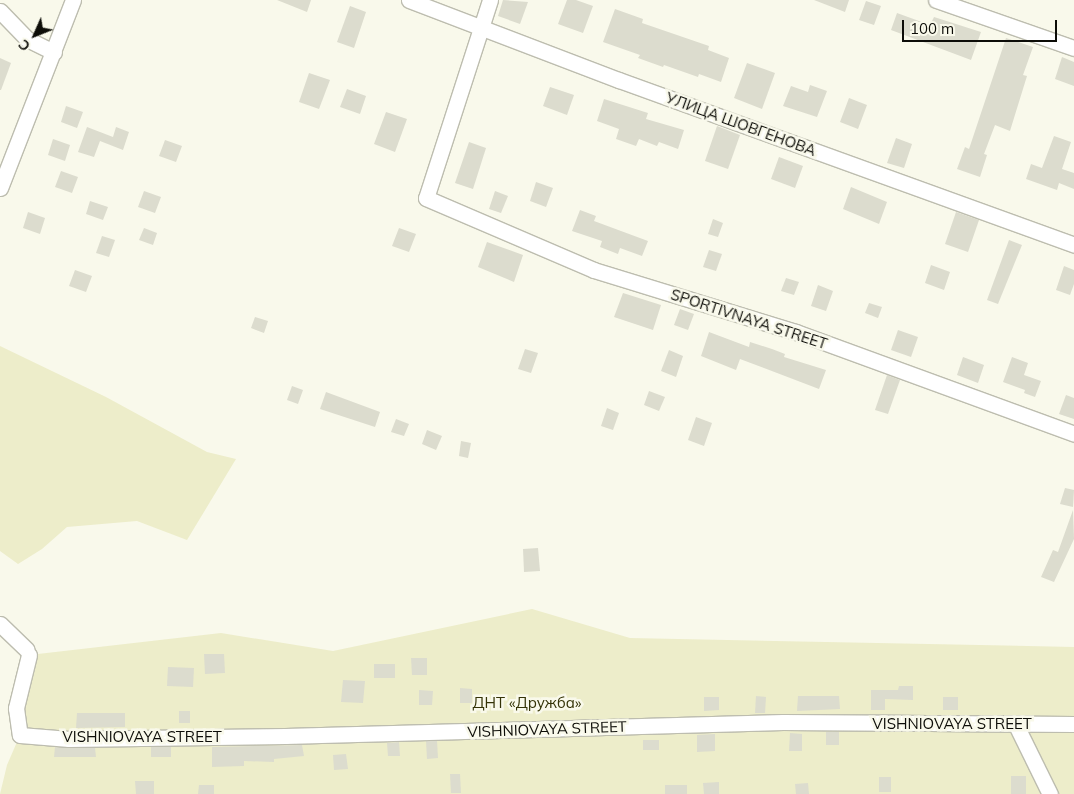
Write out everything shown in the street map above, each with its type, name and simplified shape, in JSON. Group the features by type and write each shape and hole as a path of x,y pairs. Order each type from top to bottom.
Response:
{"street":[{"path":"0,188 73,0"},
{"name":"УЛИЦА ШОВГЕНОВА","path":"409,0 1074,245"},
{"path":"481,28 490,0"},
{"path":"936,0 1074,48"},
{"path":"0,11 27,38 54,52"},
{"name":"SPORTIVNAYA STREET","path":"481,28 426,198 594,270 796,332 1074,434"},
{"name":"VISHNIOVAYA STREET","path":"0,624 28,653 16,708 20,735 69,739 285,736 783,722 1074,724"},
{"path":"1016,725 1050,794"}],"green space":[{"path":"0,346 106,397 207,452 236,459 187,540 137,521 67,527 42,549 18,564 0,551"},
{"name":"ДНТ «Дружба»","path":"532,609 630,638 1074,647 1074,794 0,794 7,765 20,735 29,655 221,633 333,651"}],"building":[{"path":"277,0 311,0 307,12"},
{"path":"503,0 528,2 520,24 498,16"},
{"path":"567,0 576,0 593,6 583,33 558,24"},
{"path":"814,0 849,0 845,12"},
{"path":"866,1 881,6 874,25 859,20"},
{"path":"350,6 366,12 354,48 337,42"},
{"path":"615,9 643,19 642,23 709,46 708,50 729,58 721,82 699,74 698,77 664,65 663,67 638,58 640,55 603,42"},
{"path":"897,13 930,25 934,17 981,32 971,60 891,30"},
{"path":"1006,38 1033,47 1023,75 1027,76 1010,131 995,125 984,154 987,155 980,177 957,169 965,147 969,149"},
{"path":"1062,57 1074,62 1074,86 1055,79"},
{"path":"0,58 11,63 1,90 0,90"},
{"path":"747,63 775,73 762,109 734,98"},
{"path":"309,73 330,80 319,109 299,102"},
{"path":"810,85 827,91 817,117 783,106 791,86 808,92"},
{"path":"550,87 574,95 567,115 543,106"},
{"path":"347,89 366,96 360,114 340,107"},
{"path":"849,98 867,105 858,129 840,122"},
{"path":"604,99 648,113 646,119 684,130 678,149 659,142 657,146 639,139 636,146 616,139 619,129 597,121"},
{"path":"66,106 83,112 77,128 61,122"},
{"path":"386,112 407,119 395,152 374,144"},
{"path":"717,126 740,135 728,169 705,161"},
{"path":"87,127 113,137 116,127 129,132 123,150 100,141 94,157 78,152"},
{"path":"1054,136 1071,142 1062,169 1074,173 1074,189 1059,183 1057,190 1026,179 1031,164 1042,168"},
{"path":"896,138 912,144 904,168 887,163"},
{"path":"53,139 70,145 65,161 48,155"},
{"path":"165,140 182,146 176,162 159,156"},
{"path":"469,142 486,148 473,189 455,183"},
{"path":"779,157 803,166 795,188 771,179"},
{"path":"61,171 78,177 72,193 55,187"},
{"path":"536,182 553,188 546,207 530,201"},
{"path":"851,187 887,202 879,224 843,209"},
{"path":"144,191 161,197 155,213 138,207"},
{"path":"495,191 508,196 501,213 489,209"},
{"path":"90,201 108,207 103,220 86,214"},
{"path":"580,210 596,216 594,221 648,241 642,256 620,248 618,254 600,247 602,241 572,231"},
{"path":"28,212 45,218 40,234 23,228"},
{"path":"956,212 979,220 968,252 945,244"},
{"path":"713,219 723,223 718,237 708,234"},
{"path":"144,228 157,233 153,245 139,240"},
{"path":"399,228 416,234 409,252 392,246"},
{"path":"102,236 115,240 109,257 96,253"},
{"path":"1009,240 1022,245 998,304 987,300"},
{"path":"487,242 523,255 514,282 478,267"},
{"path":"709,250 722,254 716,271 703,267"},
{"path":"931,265 950,272 944,290 925,283"},
{"path":"1064,266 1074,270 1074,284 1070,295 1056,290"},
{"path":"75,270 92,276 86,292 69,286"},
{"path":"786,278 799,282 794,295 781,291"},
{"path":"818,285 833,291 826,311 811,306"},
{"path":"623,293 661,305 653,330 614,317"},
{"path":"869,303 882,307 878,318 865,313"},
{"path":"680,309 694,314 688,330 674,325"},
{"path":"255,317 268,321 264,333 251,328"},
{"path":"898,330 918,337 911,357 891,350"},
{"path":"709,332 749,347 750,342 772,349 785,354 784,357 826,370 819,389 740,359 736,370 701,356"},
{"path":"525,349 538,353 531,373 518,369"},
{"path":"669,350 683,356 676,377 661,371"},
{"path":"963,357 984,365 978,383 957,375"},
{"path":"1012,357 1028,363 1024,375 1041,381 1035,397 1024,393 1025,390 1003,382"},
{"path":"887,375 900,380 888,414 875,410"},
{"path":"292,386 303,390 298,404 287,400"},
{"path":"649,391 665,397 659,411 644,405"},
{"path":"326,392 380,412 375,427 320,409"},
{"path":"1066,395 1074,398 1074,419 1059,414"},
{"path":"607,408 619,413 613,430 601,426"},
{"path":"696,417 712,423 704,446 688,440"},
{"path":"396,419 409,424 404,436 391,432"},
{"path":"427,430 442,436 436,450 422,444"},
{"path":"461,441 471,443 468,458 459,456"},
{"path":"1065,488 1074,490 1073,507 1060,504"},
{"path":"1073,510 1074,539 1054,582 1041,577 1053,550 1058,552"},
{"path":"538,548 540,571 524,572 523,549"},
{"path":"204,654 224,654 225,673 205,674"},
{"path":"411,658 427,658 427,675 412,675"},
{"path":"374,664 395,664 395,678 374,678"},
{"path":"168,667 194,668 193,687 167,686"},
{"path":"343,680 365,681 363,703 341,702"},
{"path":"899,686 913,686 913,700 885,699 885,710 871,710 871,690 898,690"},
{"path":"460,688 472,689 472,703 460,703"},
{"path":"419,690 433,691 432,705 419,705"},
{"path":"756,696 766,697 765,713 755,713"},
{"path":"798,696 839,696 840,709 797,711"},
{"path":"704,697 719,697 719,710 704,711"},
{"path":"943,697 958,697 958,710 943,710"},
{"path":"179,711 190,711 190,723 179,723"},
{"path":"77,713 125,713 125,727 76,728"},
{"path":"826,732 839,732 839,745 826,745"},
{"path":"790,733 802,734 802,751 789,751"},
{"path":"715,734 715,751 697,752 697,735"},
{"path":"643,740 659,740 659,750 643,750"},
{"path":"426,741 437,741 438,758 427,759"},
{"path":"399,742 400,756 388,756 387,743"},
{"path":"302,745 304,756 274,759 274,762 244,761 244,766 212,767 212,747"},
{"path":"55,747 95,748 96,757 54,757"},
{"path":"151,747 171,747 171,757 151,757"},
{"path":"346,754 348,769 334,770 333,755"},
{"path":"450,774 460,774 461,793 451,793"},
{"path":"1011,776 1026,776 1026,794 1011,794"},
{"path":"879,777 891,777 891,792 879,792"},
{"path":"135,781 154,781 154,794 136,794"},
{"path":"719,782 719,794 704,794 703,783"},
{"path":"808,783 809,794 796,794 795,784"},
{"path":"199,785 214,785 214,794 198,794"},
{"path":"665,785 687,785 687,794 665,794"}]}
